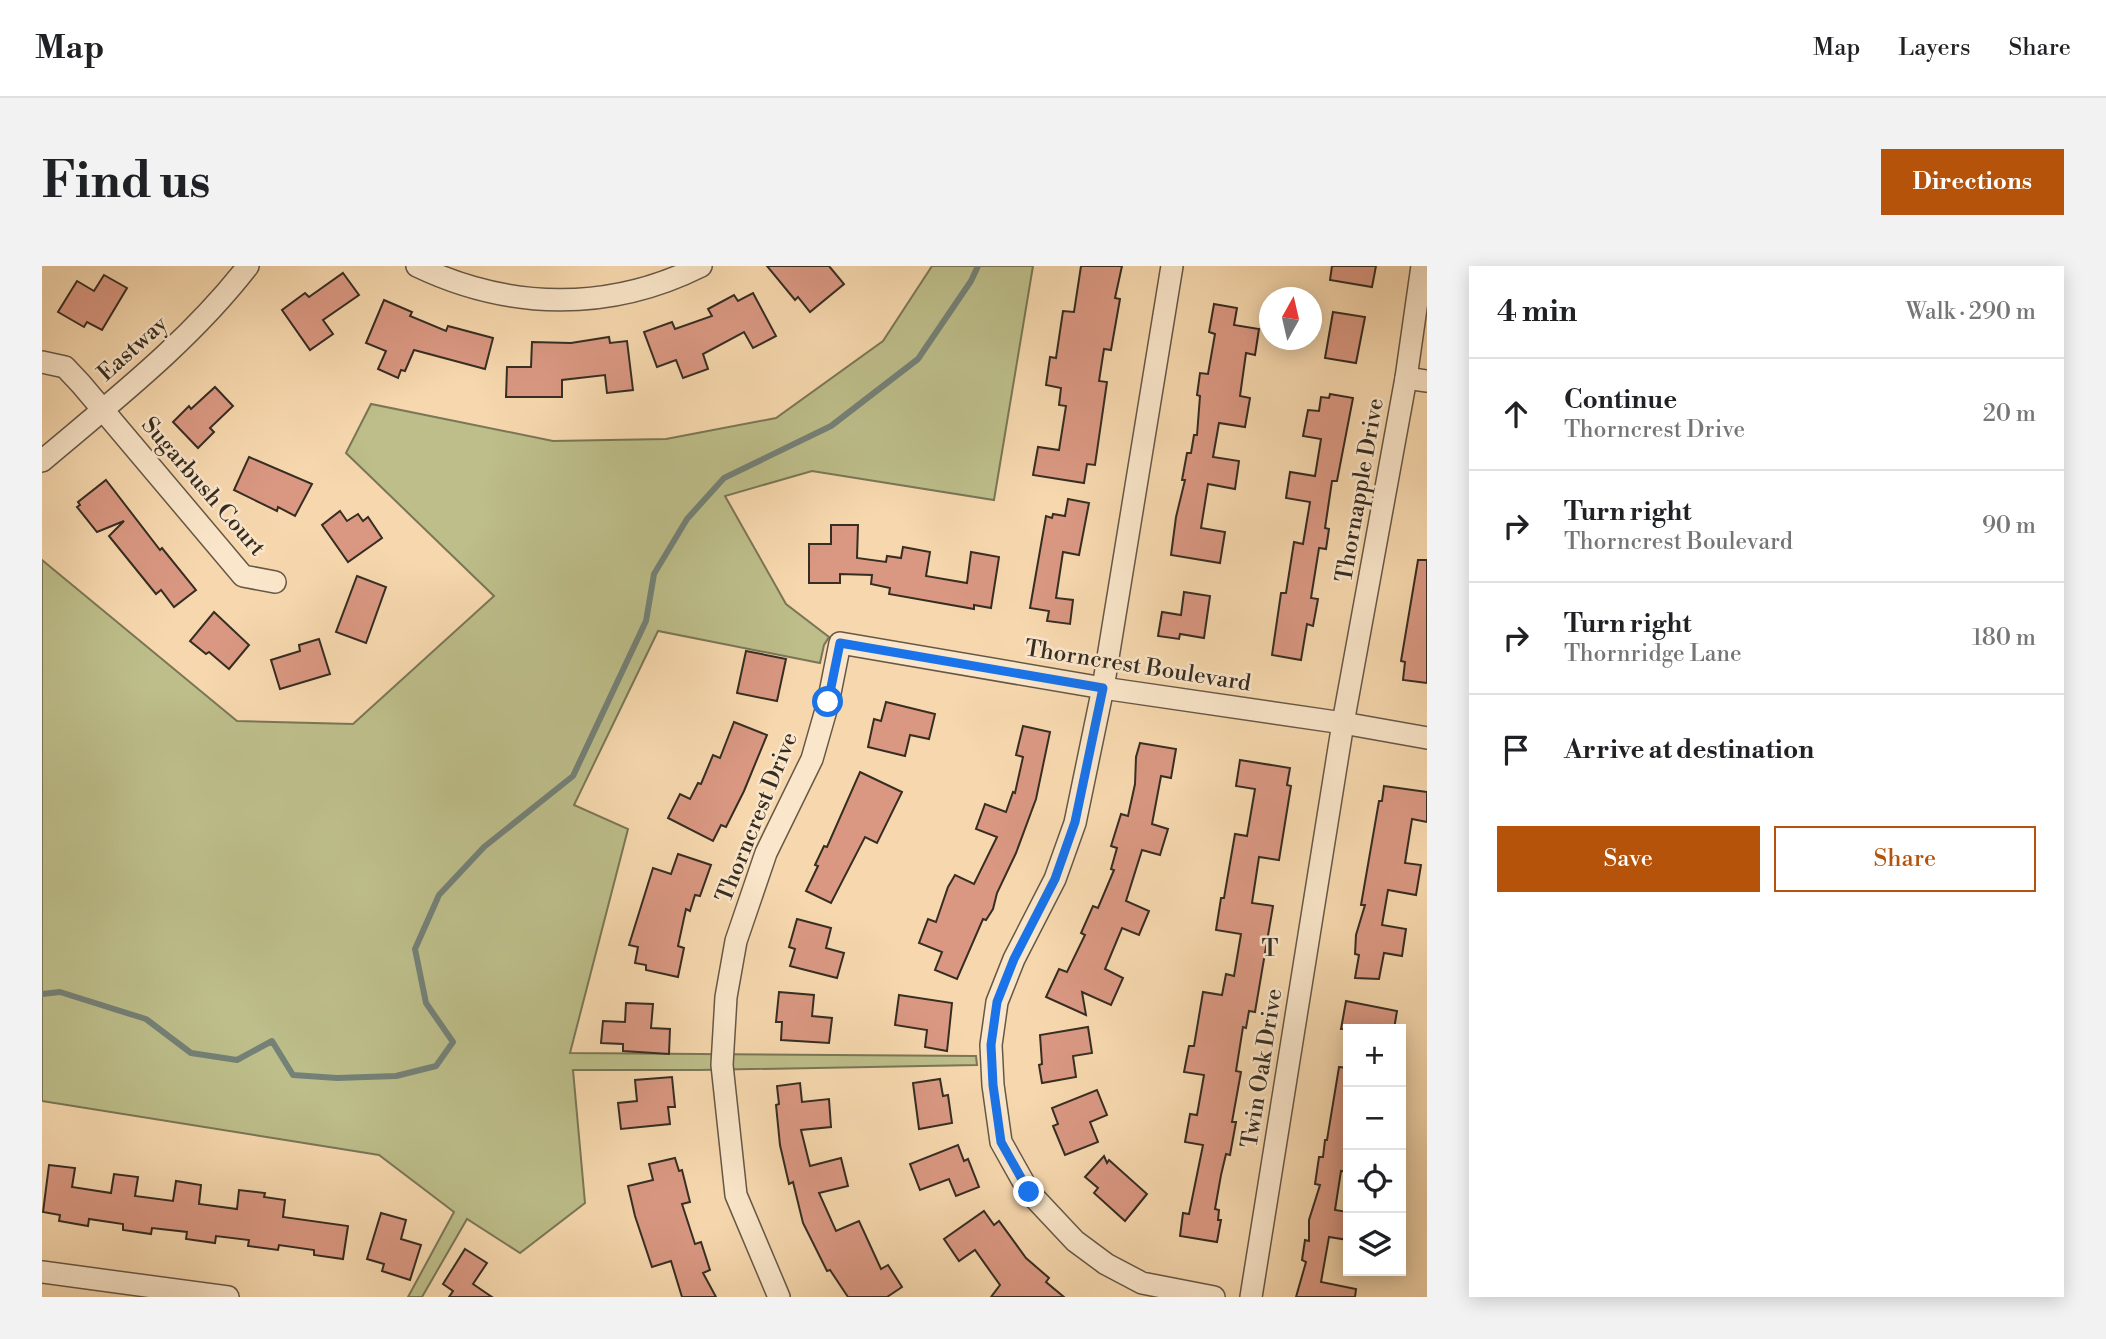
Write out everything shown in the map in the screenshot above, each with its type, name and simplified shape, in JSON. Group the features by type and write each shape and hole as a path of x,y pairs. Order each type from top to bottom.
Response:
{"street":[{"name":"Eastway","path":"42,461 165,357 230,290 248,266"},
{"path":"417,266 443,278 489,292 543,300 600,298 638,291 701,266"},
{"path":"1172,266 1103,688 1075,822 1055,879 1014,959 997,1002 991,1045 993,1085 1001,1142 1029,1192 1075,1241 1105,1264 1142,1283 1214,1297"},
{"name":"Thornapple Drive","path":"1343,723 1416,379 1422,266"},
{"name":"Sugarbush Court","path":"42,362 65,367 103,408 243,576 275,582"},
{"name":"Thorncrest Boulevard","path":"840,643 1103,688 1427,738"},
{"name":"Thorncrest Drive","path":"779,1297 736,1195 722,1065 726,997 736,941 761,865 811,760 828,702 840,643"},
{"name":"Twin Oak Drive","path":"1251,1297 1343,723"},
{"path":"42,1272 228,1297"}],"green space":[{"path":"932,266 1033,266 994,500 812,471 725,496 786,604 829,637 824,645 820,663 658,631 574,805 628,829 570,1053 976,1056 977,1065 573,1070 585,1203 520,1253 467,1219 422,1297 408,1297 454,1212 379,1155 42,1101 42,560 237,721 353,724 494,596 346,453 371,404 553,441 666,439 776,418 883,341"}],"building":[{"path":"767,266 829,266 844,284 810,312 798,297 795,300"},
{"path":"1081,266 1122,266 1115,298 1120,299 1111,350 1104,349 1099,381 1107,382 1095,465 1087,464 1084,483 1033,475 1038,447 1059,450 1066,406 1059,405 1061,388 1046,385 1050,357 1056,358 1063,311 1074,312"},
{"path":"1332,266 1376,266 1372,287 1330,280"},
{"path":"343,273 359,295 323,320 333,334 310,350 282,310 305,293 309,297"},
{"path":"104,275 127,288 102,330 87,322 84,327 58,312 77,281 94,291"},
{"path":"753,293 776,336 753,348 744,332 703,354 708,369 683,378 676,360 657,367 644,332 672,322 675,329 712,316 708,309 734,295 738,301"},
{"path":"384,300 412,312 410,316 446,331 448,326 493,338 485,369 414,350 405,371 401,370 398,378 378,369 386,351 366,343"},
{"path":"1214,304 1237,308 1234,325 1259,329 1255,355 1246,353 1240,396 1250,398 1245,427 1219,423 1213,457 1239,461 1235,489 1208,484 1201,528 1225,532 1220,563 1171,555 1185,480 1182,480 1187,453 1191,453 1194,435 1197,435 1200,373 1208,374 1215,334 1209,332"},
{"path":"1333,312 1365,317 1356,363 1325,358"},
{"path":"609,337 610,343 627,341 633,390 607,393 605,375 562,380 562,397 506,397 507,367 531,367 532,342 571,343"},
{"path":"215,387 233,406 210,428 214,432 198,448 173,422"},
{"path":"1330,394 1353,398 1337,481 1332,481 1325,528 1329,529 1326,549 1319,548 1311,598 1318,599 1313,626 1307,624 1301,660 1272,655 1281,593 1286,593 1294,542 1303,544 1310,502 1286,498 1290,472 1315,476 1321,439 1303,436 1308,410 1319,411 1321,397 1329,398"},
{"path":"249,457 312,484 295,516 278,507 277,511 234,490"},
{"path":"106,480 160,550 162,548 196,590 174,607 161,590 156,594 109,536 124,521 97,532 77,507 80,505 78,502"},
{"path":"1068,499 1089,503 1079,555 1063,552 1056,598 1073,600 1070,624 1047,621 1049,611 1030,608 1046,516 1065,516"},
{"path":"340,511 347,521 358,514 363,521 368,517 382,538 348,562 322,525"},
{"path":"831,525 858,525 857,558 886,562 887,556 901,558 903,547 930,552 926,576 967,583 971,552 999,557 991,608 974,605 974,609 889,594 890,588 871,584 872,575 840,574 840,583 809,583 809,544 831,544"},
{"path":"1418,560 1427,560 1427,683 1403,680 1405,662 1401,661"},
{"path":"357,576 386,587 366,643 336,632"},
{"path":"1184,592 1210,596 1204,638 1180,634 1179,639 1158,636 1162,612 1181,615"},
{"path":"214,612 249,645 229,669 209,652 206,654 190,641"},
{"path":"319,639 330,674 280,689 271,660 300,651 299,645"},
{"path":"746,651 786,659 777,701 737,693"},
{"path":"886,702 935,714 929,739 910,735 905,756 868,747 874,719 881,721"},
{"path":"734,722 767,735 726,827 721,825 713,841 668,818 680,794 690,799 698,783 701,784 713,755 720,758"},
{"path":"1023,726 1050,732 1036,799 993,909 986,920 983,919 957,979 935,970 942,952 919,943 928,919 936,922 955,875 974,884 997,837 976,829 985,804 1006,812 1013,792 1015,793 1023,757 1016,755"},
{"path":"1140,743 1176,749 1171,778 1161,776 1152,824 1168,829 1160,855 1142,850 1126,901 1149,911 1139,935 1122,928 1105,969 1123,978 1111,1005 1082,992 1086,1015 1046,997 1059,969 1067,972 1085,935 1081,933 1093,906 1098,908 1114,870 1111,869 1117,848 1111,846 1121,814 1128,816"},
{"path":"1240,760 1290,768 1287,785 1291,786 1279,860 1259,857 1252,903 1273,906 1255,1012 1249,1011 1246,1028 1243,1027 1236,1071 1241,1072 1232,1122 1236,1122 1230,1155 1226,1154 1215,1209 1219,1210 1218,1220 1221,1220 1217,1242 1180,1236 1183,1213 1189,1214 1203,1145 1185,1142 1190,1114 1197,1115 1204,1075 1184,1072 1189,1046 1194,1046 1203,992 1222,995 1226,974 1234,976 1241,934 1216,930 1235,834 1247,836 1255,789 1236,786"},
{"path":"860,772 902,792 877,843 865,837 831,903 806,891 818,866 815,865 824,846 827,847"},
{"path":"1384,786 1427,792 1427,822 1412,819 1405,863 1421,865 1416,895 1388,890 1382,925 1406,929 1402,956 1384,953 1379,979 1355,978 1359,955 1355,954 1356,935 1365,905 1361,905"},
{"path":"678,854 711,865 700,896 695,895 690,911 686,909 678,946 684,948 678,977 646,970 646,965 635,963 638,947 629,945 653,868 671,874"},
{"path":"797,919 831,928 826,948 844,953 837,978 790,966 795,949 789,947"},
{"path":"779,992 814,995 812,1016 832,1018 829,1043 781,1040 782,1022 776,1022"},
{"path":"899,995 952,1003 947,1051 925,1047 927,1030 895,1025"},
{"path":"1346,1001 1397,1011 1395,1024 1343,1024 1341,1029"},
{"path":"626,1003 653,1004 651,1028 670,1029 669,1054 623,1051 623,1044 601,1043 603,1021 625,1022"},
{"path":"1088,1027 1092,1053 1073,1056 1076,1077 1042,1083 1039,1065 1042,1064 1040,1035"},
{"path":"1339,1067 1343,1067 1343,1171 1335,1210 1343,1211 1343,1239 1329,1237 1321,1282 1356,1289 1355,1297 1296,1297 1306,1262 1302,1260 1305,1240 1309,1241 1309,1220 1320,1185 1315,1184 1319,1157 1323,1157"},
{"path":"672,1077 675,1107 668,1107 670,1124 621,1129 618,1103 637,1101 635,1080"},
{"path":"940,1079 943,1096 948,1095 952,1123 919,1129 913,1083"},
{"path":"800,1083 802,1102 829,1099 831,1127 801,1130 810,1166 841,1158 848,1186 819,1193 836,1231 859,1221 881,1269 888,1265 902,1287 887,1297 848,1297 830,1270 827,1271 803,1223 793,1182 789,1184 780,1145 776,1105 779,1104 777,1086"},
{"path":"1097,1090 1107,1115 1090,1122 1098,1142 1065,1155 1053,1126 1058,1124 1052,1108"},
{"path":"958,1145 964,1161 968,1159 979,1187 956,1196 949,1179 920,1190 910,1164"},
{"path":"1104,1156 1107,1163 1109,1160 1147,1194 1125,1221 1094,1193 1098,1188 1085,1177"},
{"path":"675,1158 679,1171 682,1170 690,1202 682,1204 695,1244 701,1242 710,1270 703,1273 716,1297 682,1297 671,1261 652,1267 635,1216 628,1186 653,1180 649,1164"},
{"path":"49,1165 75,1168 72,1187 111,1193 114,1174 138,1177 135,1196 173,1201 176,1181 201,1185 199,1204 237,1209 239,1190 265,1193 264,1197 285,1200 283,1217 348,1226 343,1259 314,1255 314,1250 279,1245 278,1250 248,1246 249,1240 216,1236 215,1243 186,1239 187,1232 152,1228 151,1234 123,1230 123,1224 89,1219 88,1226 59,1221 60,1215 43,1212"},
{"path":"984,1211 994,1225 999,1221 1026,1258 1049,1278 1046,1282 1064,1297 991,1297 1000,1285 975,1250 959,1261 944,1239"},
{"path":"381,1213 406,1220 401,1239 421,1245 410,1280 382,1271 384,1264 367,1259"},
{"path":"465,1249 487,1263 473,1284 492,1297 449,1297 453,1291 443,1284"}],"waterway":[{"path":"42,994 60,992 146,1019 191,1053 237,1060 272,1041 293,1075 337,1078 396,1076 436,1066 453,1042 426,1003 415,949 439,895 484,847 573,776 646,621 654,574 687,519 724,478 831,426 918,359 971,281 978,266"}],"district":[{"name":"T","path":"1271,948"}],"route":[{"path":"828,702 840,643 1103,688 1075,822 1055,879 1014,959 997,1002 991,1045 993,1085 1001,1142 1029,1192"}]}
